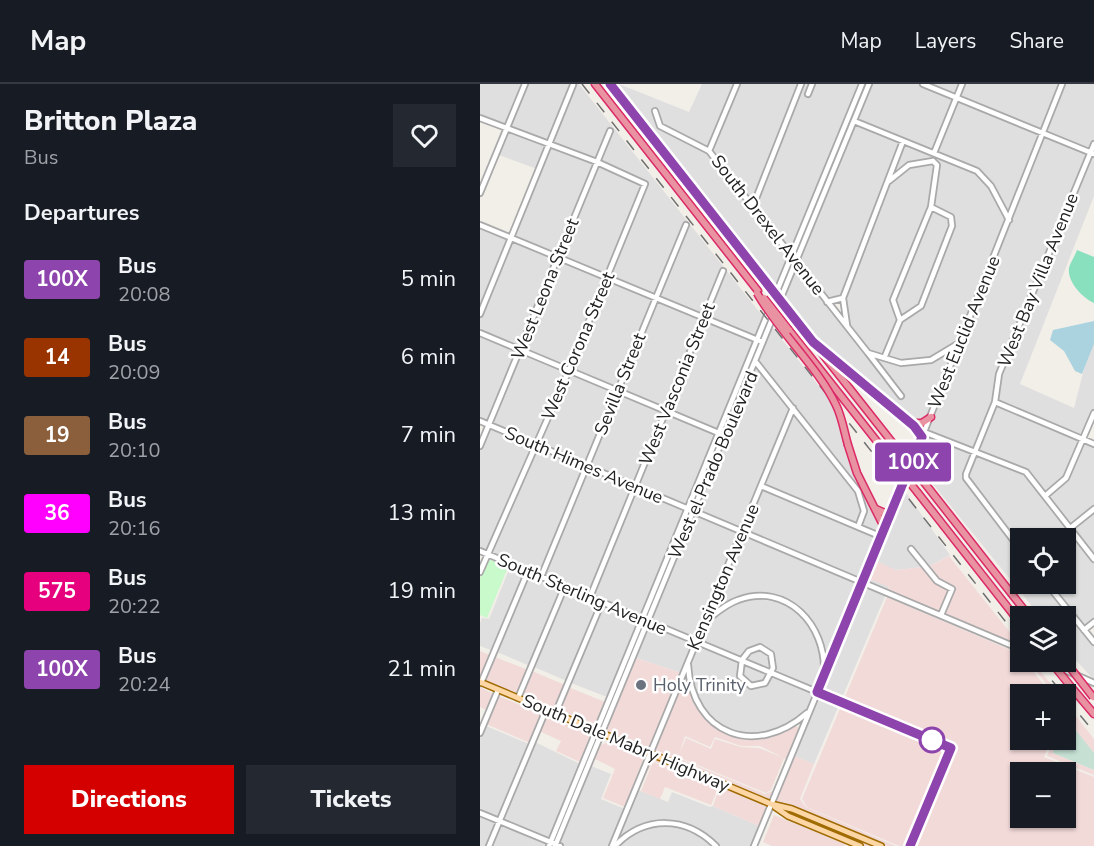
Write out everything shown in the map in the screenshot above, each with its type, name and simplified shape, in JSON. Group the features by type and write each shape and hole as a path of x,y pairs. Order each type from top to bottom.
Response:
{"highway":[{"path":"595,84 1010,610"},
{"path":"610,84 1021,606"},
{"path":"757,290 786,338 830,394 839,413 857,473 885,529"},
{"path":"813,342 923,435"},
{"path":"911,423 922,423 931,417"},
{"path":"875,509 885,513 893,511"},
{"path":"1058,672 1094,714"},
{"path":"1074,672 1094,697"}],"main road":[{"name":"South Dale Mabry Highway","path":"481,683 771,804 792,809 881,846"},
{"name":"South Dale Mabry Highway","path":"771,804 788,816 860,846"}],"street":[{"path":"480,193 525,84"},
{"path":"710,151 737,84"},
{"path":"753,206 801,84"},
{"path":"808,94 812,84"},
{"name":"West el Prado Boulevard","path":"852,121 862,84"},
{"name":"West el Prado Boulevard","path":"554,845 595,731 646,620 753,360 792,257 869,84"},
{"path":"923,84 1092,153"},
{"path":"933,161 962,84"},
{"name":"West Euclid Avenue","path":"754,846 931,417 1062,84"},
{"path":"480,314 573,85"},
{"name":"South Drexel Avenue","path":"655,111 660,126 710,151 868,354"},
{"path":"480,118 597,162"},
{"path":"852,121 976,171 991,186 1009,220"},
{"name":"West Leona Street","path":"480,446 610,131"},
{"path":"847,327 843,298 903,141"},
{"name":"West Bay Villa Avenue","path":"1010,536 966,478 995,402 999,374 1094,144"},
{"path":"886,184 894,175 909,165 933,161 938,165 930,207 893,300 900,320"},
{"name":"West Corona Street","path":"480,572 569,370 645,184 597,162"},
{"name":"West el Prado Boulevard","path":"760,341 796,263 822,190"},
{"path":"885,356 900,320 921,306 952,226 951,217 930,207"},
{"path":"480,225 760,341"},
{"name":"Sevilla Street","path":"541,577 686,225"},
{"name":"West Vasconia Street","path":"590,597 723,271"},
{"path":"827,302 843,298"},
{"path":"480,333 722,435"},
{"path":"868,354 885,356 902,363 931,360 961,342"},
{"path":"868,354 901,396"},
{"path":"753,360 858,491 864,511 858,527"},
{"path":"995,402 1094,444"},
{"name":"Kensington Avenue","path":"613,846 793,408"},
{"path":"1045,496 1066,478 1094,413"},
{"name":"South Himes Avenue","path":"480,422 1010,645"},
{"path":"923,435 1026,472 1069,528"},
{"path":"761,486 882,537"},
{"path":"1071,528 1094,510"},
{"path":"1076,536 1094,559"},
{"path":"911,549 937,581 952,589 941,615"},
{"name":"South Sterling Avenue","path":"480,551 817,692"},
{"path":"481,683 528,571"},
{"path":"518,698 565,586"},
{"path":"1055,594 1094,642"},
{"path":"705,622 737,600 753,596 786,602 811,621 824,650 824,676"},
{"path":"555,714 602,602"},
{"path":"1084,630 1094,622"},
{"path":"754,648 768,650 774,662 771,673 762,685 747,685 740,676 742,660 754,648"},
{"name":"West el Prado Boulevard","path":"554,845 602,734 628,662"},
{"path":"688,662 696,700 704,713 714,723 735,734 761,736 777,734 810,711"},
{"path":"1070,672 1094,683"},
{"path":"480,733 498,690"},
{"path":"489,846 546,710"},
{"path":"480,813 554,845"},
{"path":"613,846 640,827 657,822 674,822 691,827 706,836 716,846"}],"shaded area":[{"path":"480,84 522,84 505,126 480,116"},
{"path":"527,84 571,84 548,142 509,128"},
{"path":"576,84 579,84 764,318 756,337 707,316 725,270 721,269 703,315 659,296 688,224 684,223 655,294 611,276 648,183 600,161 612,130 608,129 596,160 552,144"},
{"path":"619,84 689,112 702,84 734,84 708,147 665,127 663,131 708,152 789,258 777,286"},
{"path":"739,84 799,84 752,202 712,151"},
{"path":"804,84 810,84 806,94 809,96 815,84 860,84 791,253 755,206"},
{"path":"872,84 918,84 954,99 932,151 857,120"},
{"path":"928,84 960,84 955,95"},
{"path":"965,84 1059,84 1041,131 959,97"},
{"path":"1064,84 1094,84 1094,138 1089,150 1046,132"},
{"path":"958,101 1040,135 1009,215 993,185 978,169 937,152"},
{"path":"856,124 900,142 841,296 828,300 799,263"},
{"path":"509,132 546,146 537,169 499,155"},
{"path":"1045,136 1088,153 997,373 993,401 973,449 927,431"},
{"path":"904,144 934,155 932,158 909,163 893,173"},
{"path":"550,147 594,163 557,253 514,237"},
{"path":"1092,155 1094,156 1094,196 1020,384 1074,408 1084,369 1094,344 1094,407 1082,437 997,401 1001,374"},
{"path":"938,157 975,172 990,187 1007,220 959,341 930,358 902,361 888,355 902,322 923,307 954,226 952,215 933,206 939,179"},
{"path":"932,163 935,166 928,206 891,299 897,321 883,354 870,352 849,327 845,297 888,186 896,176 911,167"},
{"path":"598,165 643,185 606,274 561,255"},
{"path":"932,210 949,218 950,225 919,305 901,317 895,300"},
{"path":"480,227 508,239 480,308"},
{"path":"512,240 555,257 518,347 480,331 480,320"},
{"path":"560,259 605,278 568,368 523,348"},
{"path":"797,267 902,400 905,397 873,356 902,365 931,362 956,347 929,415 915,422 834,357 785,296"},
{"path":"609,280 653,298 616,388 572,369"},
{"path":"657,300 701,318 664,408 621,390"},
{"path":"705,320 755,341 719,431 669,410"},
{"path":"772,327 830,400 883,529 881,534 861,526 866,511 859,490 758,361"},
{"path":"480,335 517,350 487,422 480,419"},
{"path":"521,352 566,371 535,442 491,424"},
{"path":"756,366 791,408 741,528 697,509"},
{"path":"571,373 615,392 585,463 539,444"},
{"path":"619,394 663,412 634,483 590,465"},
{"path":"996,405 1080,440 1064,477 1045,493 1027,470 978,451"},
{"path":"794,412 856,492 861,511 856,524 764,485"},
{"path":"667,414 717,435 687,506 638,485"},
{"path":"490,428 533,446 486,551 480,549 480,452"},
{"path":"926,435 972,453 964,478 1010,540 1010,579 915,462"},
{"path":"1084,442 1094,446 1094,507 1071,526 1048,497 1068,479"},
{"path":"537,448 584,467 540,574 490,553"},
{"path":"976,454 1025,474 1067,528 1010,528 1010,533 968,478"},
{"path":"588,469 632,487 590,590 585,593 544,576"},
{"path":"636,489 686,509 641,616 597,598 594,591"},
{"path":"762,489 879,538 862,580 745,530"},
{"path":"904,490 950,555 928,567 912,546 909,549 923,567 896,570 887,591 866,582"},
{"path":"1094,512 1094,556 1076,533 1076,528"},
{"path":"695,513 739,532 695,639 651,620"},
{"path":"744,534 860,584 827,664 826,649 813,620 801,609 787,601 753,594 736,598 710,615"},
{"path":"1076,540 1094,562 1094,619 1084,627 1076,617 1076,606 1067,606 1057,594 1076,594"},
{"path":"949,556 1010,632 1010,643 944,614 954,590 938,579 928,567"},
{"path":"489,557 525,572 493,651 480,646 480,623 482,618 489,619 510,567"},
{"path":"876,561 896,570 923,567 949,590 940,612 887,591 889,587 869,579"},
{"path":"530,574 562,587 530,666 497,652"},
{"path":"864,585 886,594 814,764 794,756"},
{"path":"566,589 594,601 598,608 567,681 534,667"},
{"path":"1022,594 1052,594 1062,606 1032,606"},
{"path":"887,597 1010,650 1010,672 1034,672 1043,684 1010,684 1010,750 1047,750 1044,757 1056,762 1010,762 1010,828 1076,828 1076,770 1094,777 1094,846 899,846 807,807 802,799"},
{"path":"754,598 785,604 809,622 822,650 822,676 816,690 774,672 775,657 769,648 753,646 740,658 699,640 707,623 723,610 738,602"},
{"path":"606,607 640,619 607,697 571,683 602,608"},
{"path":"650,623 694,642 681,673 636,658"},
{"path":"1076,623 1094,645 1094,680 1076,660"},
{"path":"698,644 739,662 738,676 747,687 763,687 773,676 815,693 808,709 776,732 749,734 726,727 706,711 698,699 690,663"},
{"path":"760,650 769,655 770,670 745,660 750,652"},
{"path":"480,651 528,670 517,694 480,678"},
{"path":"636,658 681,673 648,751 605,733"},
{"path":"743,663 768,674 764,681 751,684 742,676"},
{"path":"532,671 565,685 555,709 522,696"},
{"path":"1037,672 1041,672 1051,684 1046,684"},
{"path":"685,676 694,701 703,715 713,724 734,736 770,738 795,726 800,728 770,802 653,753","holes":["685,736 710,747 715,737 741,746 760,746 786,759 773,791 765,794 678,758"]},
{"path":"480,687 493,694 487,710 480,707"},
{"path":"568,687 605,702 596,725 559,710"},
{"path":"499,696 541,714 530,743 486,724"},
{"path":"1076,716 1094,739 1094,753 1076,732"},
{"path":"549,717 586,733 589,737 580,762 556,751 561,741 539,731 545,718"},
{"path":"486,726 529,744 499,818 480,811 480,739"},
{"path":"686,738 711,749 715,739 741,747 759,748 784,758 771,790 766,793 678,757"},
{"path":"535,742 580,764 549,839 503,820"},
{"path":"608,742 644,757 625,807 603,798 615,769 595,759 601,745"},
{"path":"1050,750 1053,750 1053,753 1075,762 1062,762 1047,756"},
{"path":"794,756 814,764 800,799 806,807 896,846 887,846 793,807 774,803"},
{"path":"651,757 768,805 759,826 713,806 719,788 653,761 638,790"},
{"path":"653,762 718,789 711,805 665,787 660,799 641,791"},
{"path":"1076,763 1094,770 1094,775 1076,768"},
{"path":"591,766 611,774 601,799 625,809 609,846 566,846 558,843"},
{"path":"638,790 668,802 672,792 710,807 713,806 759,826 751,846 719,846 708,834 691,825 674,820 656,820 639,825 616,842"},
{"path":"781,808 792,811 876,846 865,846"},
{"path":"480,815 497,822 487,846 480,846"},
{"path":"774,815 845,844 844,846 772,846 763,842"},
{"path":"501,824 548,843 546,846 492,846"},
{"path":"674,824 690,829 714,846 618,846 641,829"}],"green space":[{"path":"1077,250 1094,257 1094,303 1073,284 1069,273"},
{"path":"488,559 508,567 487,618 480,615 480,578"},
{"path":"1076,730 1094,753 1094,770 1076,762 1053,753 1053,750 1076,750"}],"water":[{"path":"1094,321 1094,344 1082,374 1075,371 1064,351 1050,340 1053,330"}],"railway":[{"path":"582,84 1010,627"},
{"path":"1045,672 1055,684"},
{"path":"1076,710 1094,732"}],"bus line":[{"name":"100X","path":"610,84 813,342 914,426 922,437 817,692 951,748 910,846"}],"place":[{"name":"Holy Trinity","path":"641,685"}]}
